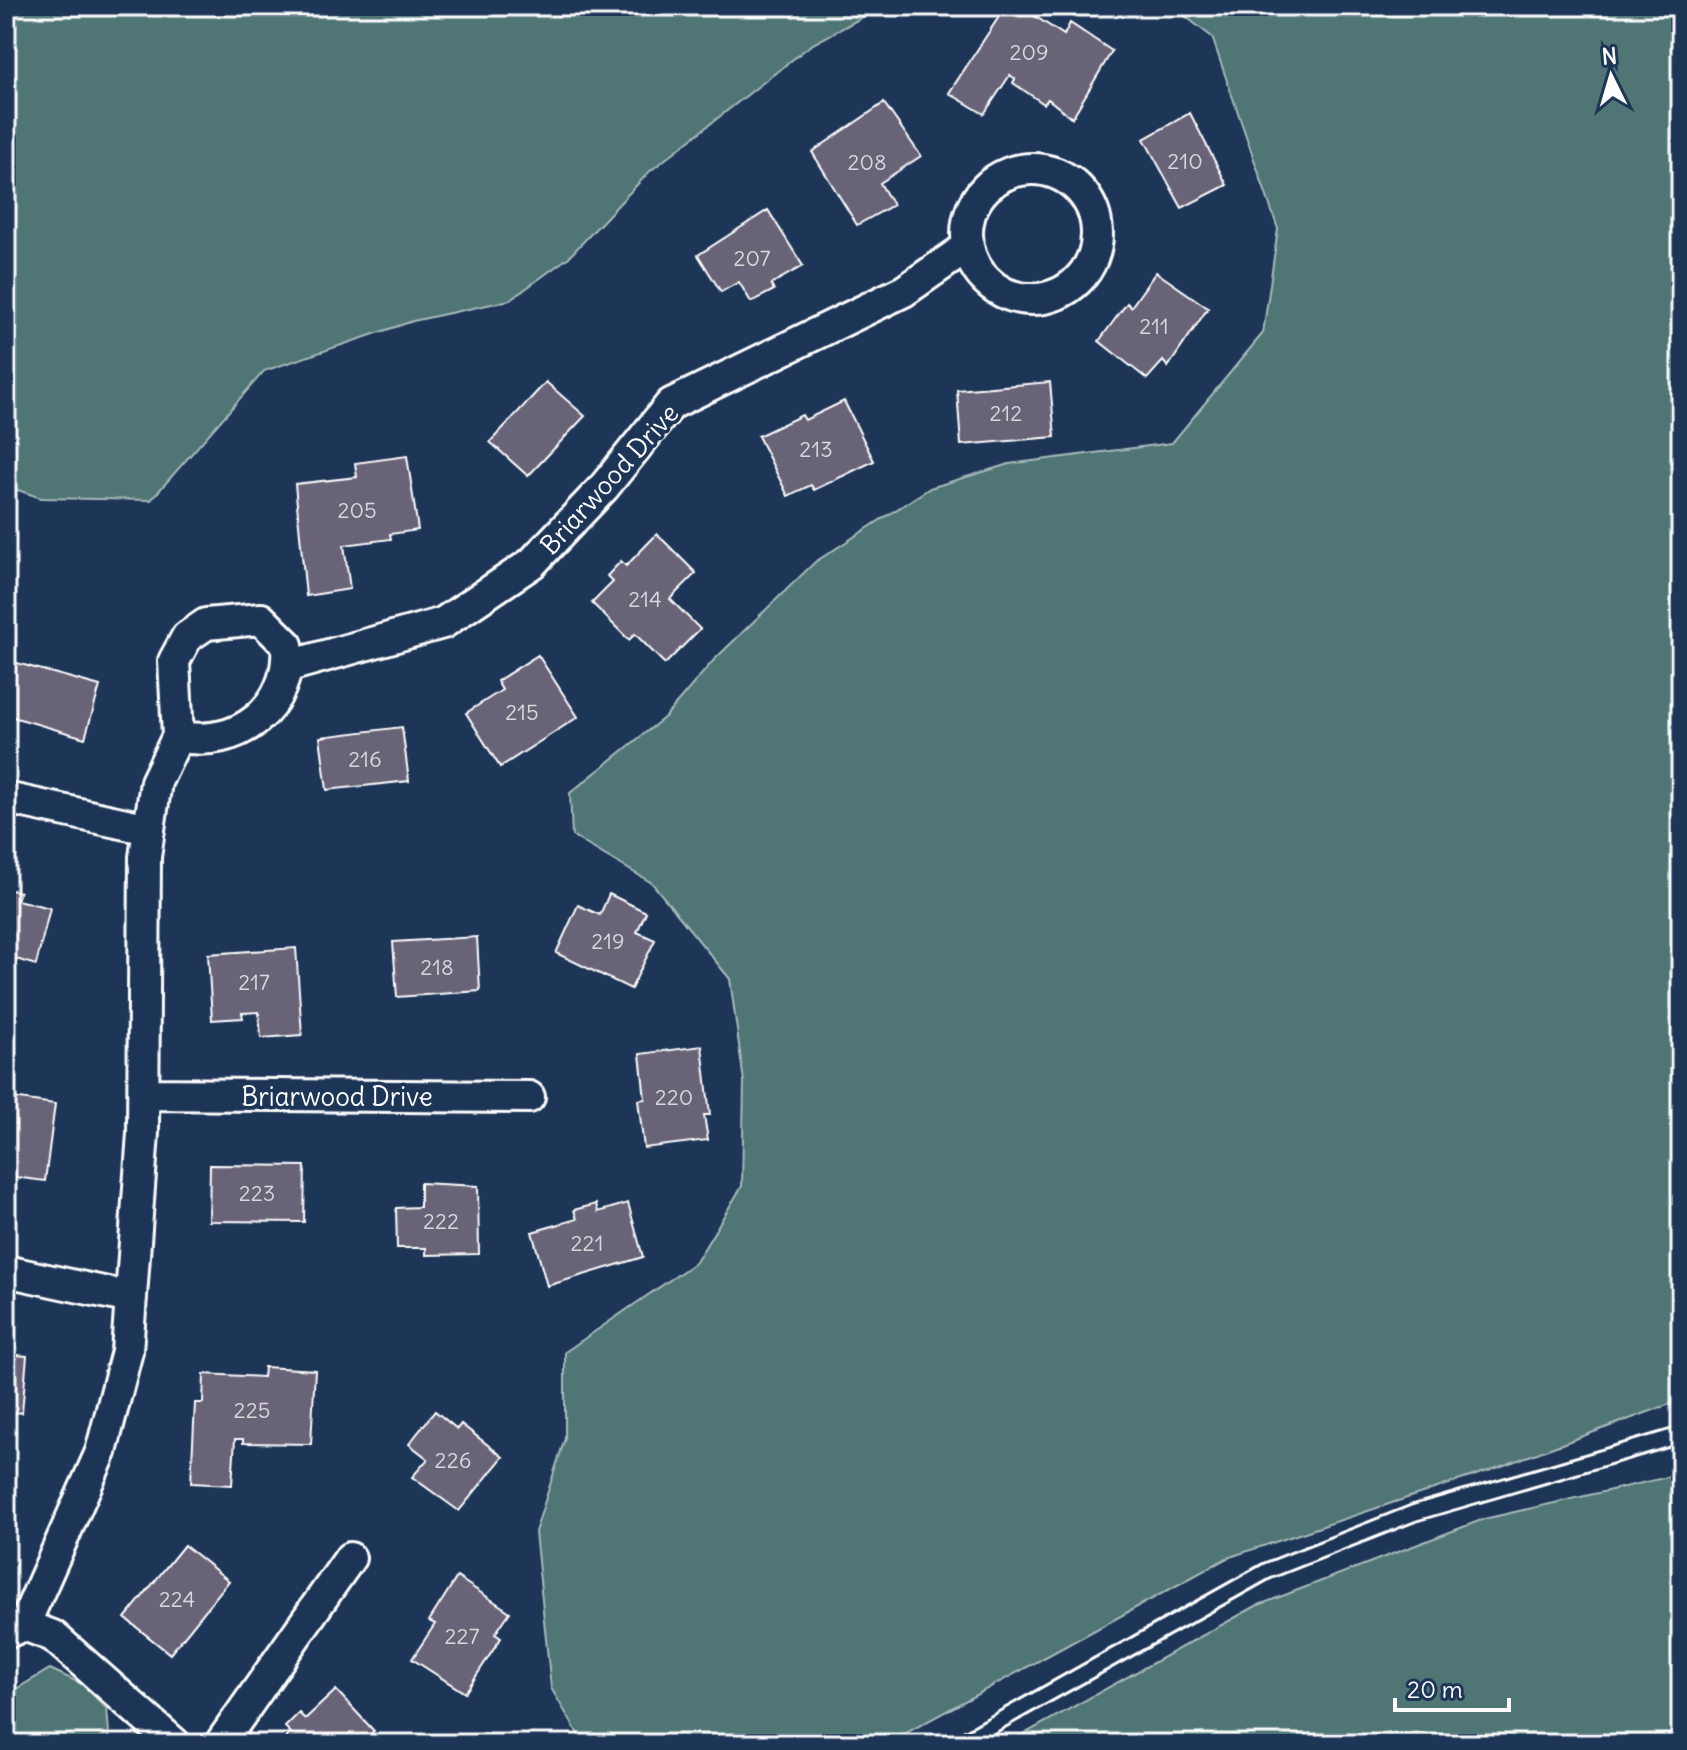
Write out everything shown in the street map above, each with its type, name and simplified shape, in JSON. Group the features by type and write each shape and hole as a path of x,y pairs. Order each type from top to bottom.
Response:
{"street":[{"path":"1039,168 1077,185 1098,220 1093,262 1065,293 1038,299 1025,301 987,284 966,248 970,207 999,176 1039,168"},
{"name":"Briarwood Drive","path":"289,666 443,623 532,563 604,487 671,404 904,291 966,248"},
{"path":"175,1744 53,1636 15,1629 101,1452 127,1351 144,1094 145,857 156,782 178,736 174,661 187,637 206,624 261,619 287,645 289,666 279,696 260,719 221,738 198,740 178,736"},
{"path":"6,798 149,829"},
{"name":"Briarwood Drive","path":"144,1094 529,1097"},
{"path":"6,1271 131,1298"},
{"path":"220,1744 350,1558"}],"lane":[{"path":"958,1744 1267,1571 1414,1513 1681,1435"}],"green space":[{"path":"6,6 883,6 811,45 649,172 569,257 510,300 413,321 264,371 151,500 41,498 6,486"},
{"path":"1172,6 1681,6 1681,1400 1491,1470 1227,1558 886,1744 584,1744 551,1688 535,1532 565,1438 565,1352 696,1262 742,1186 744,1082 730,979 652,883 572,836 570,793 665,717 713,661 815,562 930,488 1009,464 1172,443 1263,333 1278,229 1212,37"},
{"path":"1681,1474 1681,1744 1006,1744 1256,1606 1484,1519"},
{"path":"50,1669 82,1684 107,1709 110,1744 6,1744 6,1695"}],"building":[{"path":"1006,6 1019,6 1064,35 1070,23 1112,51 1072,118 1048,99 1044,104 1013,83 1015,79 1010,75 984,114 949,93"},
{"path":"884,103 921,156 880,183 893,205 857,225 812,152"},
{"path":"1190,113 1227,185 1182,208 1144,139"},
{"path":"768,210 803,266 771,284 774,290 751,302 739,282 721,292 698,255"},
{"path":"1156,272 1208,308 1168,367 1163,361 1147,379 1099,341 1127,303 1131,307"},
{"path":"546,382 585,416 528,476 490,442"},
{"path":"1050,382 1055,437 961,445 957,390"},
{"path":"844,401 874,461 814,490 811,485 788,496 758,436 802,415 805,420"},
{"path":"407,456 418,530 390,534 391,539 344,545 350,589 306,596 295,484 357,477 355,463"},
{"path":"657,534 696,573 670,599 700,629 665,664 635,634 629,640 592,603 613,582 607,576 621,561 626,566"},
{"path":"538,655 578,717 500,767 466,713 502,690 497,681"},
{"path":"6,660 100,686 85,738 6,715"},
{"path":"402,727 409,781 327,790 320,737"},
{"path":"6,889 20,892 17,900 50,908 36,965 6,956"},
{"path":"609,894 646,912 637,932 655,940 631,989 556,953 578,905 600,915"},
{"path":"477,937 480,991 397,997 393,942"},
{"path":"296,948 302,1035 261,1038 259,1012 242,1013 243,1018 212,1020 208,954"},
{"path":"702,1046 710,1115 704,1115 708,1140 644,1148 638,1100 645,1099 640,1054"},
{"path":"6,1097 55,1104 45,1181 6,1176"},
{"path":"210,1165 305,1166 304,1222 209,1221"},
{"path":"420,1183 478,1186 479,1254 426,1255 426,1248 397,1248 396,1208 420,1207"},
{"path":"628,1203 643,1257 547,1286 532,1232 577,1219 574,1210 596,1204 598,1212"},
{"path":"6,1354 27,1356 22,1413 6,1411"},
{"path":"264,1367 315,1370 311,1444 243,1443 243,1439 235,1439 232,1485 191,1483 195,1403 203,1403 204,1374 263,1377"},
{"path":"435,1411 457,1429 461,1424 503,1457 459,1511 412,1477 428,1459 409,1444"},
{"path":"184,1545 229,1581 170,1654 125,1618"},
{"path":"457,1577 510,1612 495,1634 501,1638 465,1693 412,1659 435,1624 429,1621"},
{"path":"336,1690 374,1731 360,1744 280,1744 291,1733 285,1727 299,1713 305,1719"}]}
